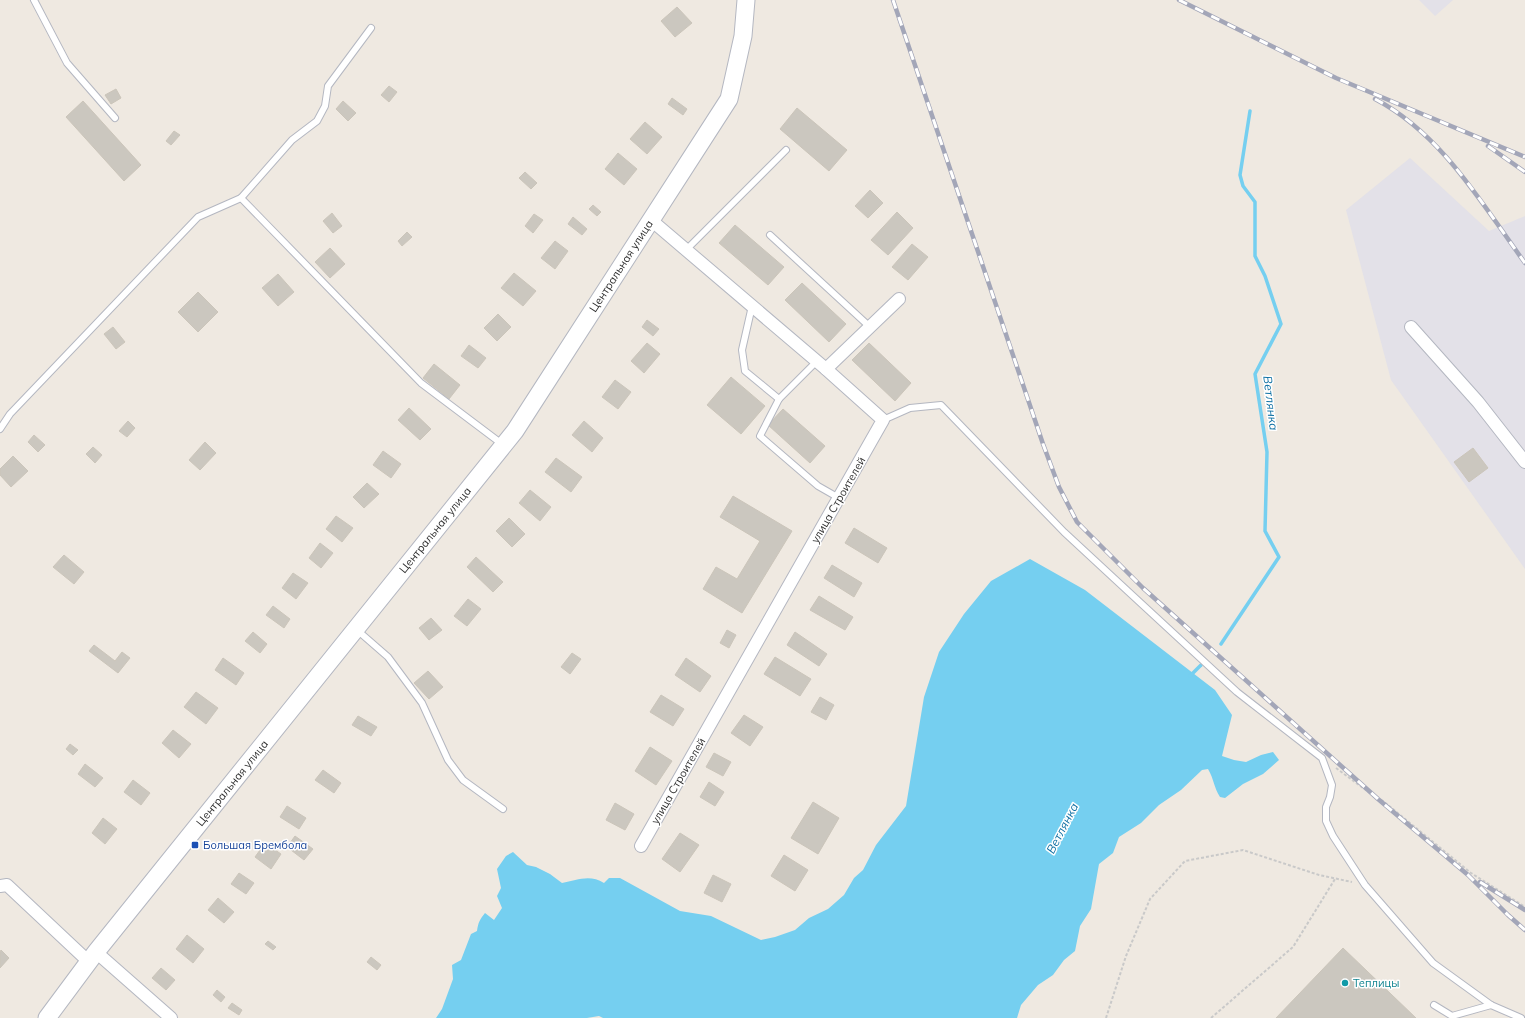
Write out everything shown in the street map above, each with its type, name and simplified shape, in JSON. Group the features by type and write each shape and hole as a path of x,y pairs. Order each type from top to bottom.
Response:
{"main road":[{"name":"Центральная улица","path":"47,1018 92,957 515,431 729,99 743,36 746,0"}],"street":[{"path":"651,220 817,361 883,420"},
{"path":"826,369 899,299"},
{"path":"1411,328 1478,402 1525,462"},
{"name":"улица Строителей","path":"641,846 883,420"},
{"path":"2,883 92,957 171,1018"}],"lane":[{"path":"34,0 67,63 114,118"},
{"path":"0,429 10,414 198,217 241,198 292,140 317,121 325,106 328,86 371,28"},
{"path":"686,250 786,150"},
{"path":"241,198 421,383 503,445"},
{"path":"770,235 870,327"},
{"path":"752,306 742,350 745,371 779,399"},
{"path":"817,361 779,399 760,436 818,486 839,498"},
{"path":"883,420 910,408 941,405 1064,532 1132,596 1237,692 1322,758 1332,785 1326,807 1326,821 1332,836 1365,885 1432,962 1491,1005 1521,1018"},
{"path":"356,629 388,657 422,703 448,760 463,780 503,809"},
{"path":"1434,1005 1452,1016 1491,1005"}],"path":[{"path":"1322,758 1378,799 1383,801 1471,873 1525,907"},
{"path":"1106,1018 1126,956 1150,899 1185,861 1243,850 1319,875 1365,885"},
{"path":"1211,1018 1293,947 1335,878"}],"shaded area":[{"path":"1419,0 1453,0 1435,16"},
{"path":"1410,158 1489,231 1525,216 1525,569 1391,380 1346,210"}],"water":[{"path":"1030,559 1085,590 1215,690 1232,715 1222,756 1246,762 1261,755 1273,752 1279,760 1263,774 1243,784 1225,798 1220,797 1218,794 1208,769 1202,770 1181,790 1159,805 1141,823 1119,837 1113,853 1099,864 1091,909 1080,926 1075,951 1064,960 1053,975 1038,985 1021,1005 1017,1018 603,1018 599,1016 587,1018 436,1018 442,1009 453,979 452,965 461,960 471,934 477,931 480,921 485,913 494,920 502,908 497,896 501,888 497,869 506,856 513,852 527,865 536,867 550,874 562,883 589,878 599,880 604,883 609,878 620,878 680,911 711,916 761,940 795,930 809,918 828,909 844,895 854,878 863,870 876,845 906,806 924,697 939,652 964,614 991,581"}],"building":[{"path":"677,7 692,23 675,37 661,21"},
{"path":"389,86 397,92 389,102 381,95"},
{"path":"116,89 121,98 111,104 105,95"},
{"path":"672,98 687,109 683,115 668,104"},
{"path":"83,101 141,165 124,181 66,117"},
{"path":"343,101 356,113 348,121 336,109"},
{"path":"797,108 847,150 829,171 780,129"},
{"path":"645,122 662,137 647,154 630,139"},
{"path":"174,131 180,135 171,145 166,141"},
{"path":"618,153 637,169 624,185 605,169"},
{"path":"525,172 537,183 531,189 519,178"},
{"path":"870,190 883,203 868,218 855,206"},
{"path":"593,205 601,212 597,216 589,209"},
{"path":"897,212 913,228 888,255 871,240"},
{"path":"332,213 342,226 333,233 323,221"},
{"path":"534,214 543,220 533,233 525,226"},
{"path":"573,217 587,229 582,235 568,224"},
{"path":"735,225 784,267 768,285 719,243"},
{"path":"407,232 412,237 402,246 398,241"},
{"path":"555,241 568,251 555,269 541,258"},
{"path":"912,244 928,257 908,280 892,267"},
{"path":"330,248 345,264 330,278 315,262"},
{"path":"514,273 536,291 523,306 501,288"},
{"path":"278,274 294,292 278,306 262,288"},
{"path":"802,283 846,324 829,342 785,300"},
{"path":"198,292 218,312 198,332 178,312"},
{"path":"498,314 511,327 497,341 484,328"},
{"path":"647,320 659,329 653,336 642,327"},
{"path":"113,327 125,342 116,349 104,334"},
{"path":"647,343 660,354 644,373 631,361"},
{"path":"869,343 911,383 895,401 852,360"},
{"path":"469,345 486,358 478,368 461,356"},
{"path":"434,364 460,385 449,399 423,378"},
{"path":"731,377 765,406 741,434 707,405"},
{"path":"615,380 631,392 618,409 602,397"},
{"path":"409,408 431,429 420,440 398,420"},
{"path":"783,409 825,446 810,463 768,425"},
{"path":"128,421 135,428 127,437 119,431"},
{"path":"584,421 603,438 592,452 572,435"},
{"path":"34,435 45,445 38,452 28,442"},
{"path":"205,442 216,453 200,470 189,460"},
{"path":"93,447 102,455 95,463 86,454"},
{"path":"1473,448 1488,468 1469,482 1454,462"},
{"path":"383,451 401,464 391,478 373,465"},
{"path":"13,456 28,471 11,487 0,475 0,469"},
{"path":"556,458 582,477 571,492 545,472"},
{"path":"367,483 379,494 364,508 353,497"},
{"path":"530,490 551,507 540,521 519,503"},
{"path":"733,496 792,531 742,613 703,589 716,567 737,579 760,541 720,517"},
{"path":"336,516 353,528 342,542 326,529"},
{"path":"509,518 525,534 512,547 496,531"},
{"path":"854,528 887,548 878,563 845,543"},
{"path":"320,543 333,553 321,568 309,558"},
{"path":"64,555 84,572 74,584 53,567"},
{"path":"476,557 503,582 493,592 467,567"},
{"path":"832,565 862,583 854,597 824,578"},
{"path":"293,573 308,583 296,599 282,588"},
{"path":"819,596 853,617 845,630 810,610"},
{"path":"468,599 481,609 467,626 454,616"},
{"path":"273,606 290,619 284,628 266,615"},
{"path":"431,618 442,630 429,640 419,628"},
{"path":"727,630 736,635 729,648 720,643"},
{"path":"253,632 267,644 260,653 245,641"},
{"path":"795,632 827,654 819,666 787,645"},
{"path":"94,645 115,661 122,652 130,658 118,673 89,651"},
{"path":"572,653 581,659 570,674 561,667"},
{"path":"775,657 811,679 800,696 764,674"},
{"path":"223,658 244,673 236,685 215,670"},
{"path":"686,658 711,676 700,692 675,675"},
{"path":"428,671 443,687 429,699 414,683"},
{"path":"196,692 218,708 206,724 184,707"},
{"path":"661,695 684,709 673,726 650,712"},
{"path":"820,697 834,705 826,720 811,712"},
{"path":"744,715 763,727 750,746 731,733"},
{"path":"358,716 377,727 371,736 352,725"},
{"path":"173,730 191,744 179,758 162,743"},
{"path":"70,744 78,750 73,755 66,749"},
{"path":"650,747 672,761 656,785 635,771"},
{"path":"714,753 731,762 723,776 706,767"},
{"path":"85,764 103,778 95,787 78,774"},
{"path":"323,770 341,783 334,793 315,780"},
{"path":"133,780 150,793 141,805 124,792"},
{"path":"709,782 724,792 715,806 700,797"},
{"path":"813,802 839,818 818,854 791,838"},
{"path":"615,803 634,814 625,830 606,820"},
{"path":"287,806 306,818 299,829 280,817"},
{"path":"103,818 117,829 105,844 92,833"},
{"path":"680,833 699,845 680,872 662,859"},
{"path":"295,836 313,849 304,860 287,847"},
{"path":"265,843 281,854 271,869 255,857"},
{"path":"784,855 808,870 795,891 771,876"},
{"path":"239,873 254,883 246,894 231,884"},
{"path":"713,875 731,884 722,902 704,893"},
{"path":"218,898 234,912 224,923 208,910"},
{"path":"187,935 204,949 193,963 176,949"},
{"path":"268,941 276,947 273,950 265,944"},
{"name":"Теплицы","path":"1343,948 1416,1018 1276,1018"},
{"path":"1,950 9,958 0,968 0,952"},
{"path":"371,957 381,965 377,970 367,962"},
{"path":"161,968 175,980 166,990 152,978"},
{"path":"217,990 225,997 221,1002 213,995"},
{"path":"232,1003 242,1010 239,1015 228,1008"}],"waterway":[{"name":"Ветлянка","path":"1221,644 1279,557 1265,531 1267,452 1255,374 1281,324 1265,276 1255,256 1255,202 1243,186 1240,175 1250,111"},
{"name":"Ветлянка","path":"1190,676 1201,665"}],"railway":[{"path":"893,0 1043,444 1059,487 1077,522 1143,588 1378,799 1468,875 1525,930"},
{"path":"1179,0 1336,78 1525,157"},
{"path":"1375,99 1399,114 1421,131 1441,151 1476,194 1525,263"},
{"path":"1488,146 1525,172"},
{"path":"1480,882 1525,910"}],"place":[{"name":"Большая Брембола","path":"195,845"},
{"name":"Теплицы","path":"1345,983"}]}
